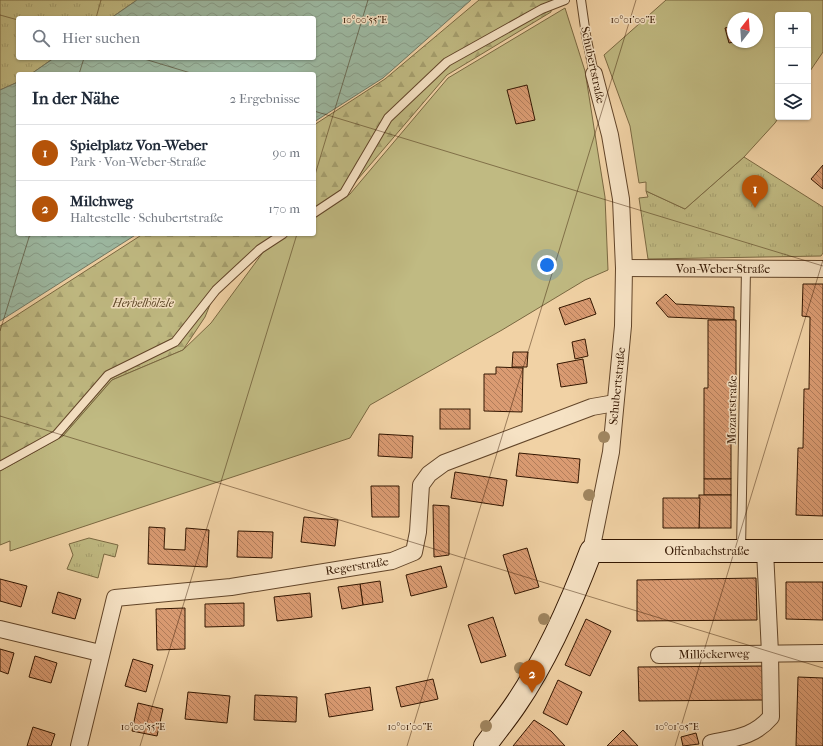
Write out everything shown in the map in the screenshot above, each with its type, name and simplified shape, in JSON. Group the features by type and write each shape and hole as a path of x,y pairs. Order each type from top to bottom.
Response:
{"street":[{"name":"Schubertstraße","path":"485,746 516,704 549,648 574,597 591,551 611,452 623,326 624,268 621,199 610,135 594,74"},
{"name":"Von-Weber-Straße","path":"624,268 823,269"},
{"name":"Regerstraße","path":"100,653 115,598 231,587 392,561 414,552 418,532 421,485 429,474 444,463 592,407 615,403"},
{"name":"Offenbachstraße","path":"591,551 823,551"},
{"path":"712,746 711,743 748,739 764,726 772,717 764,551"},
{"path":"0,629 100,653 82,745"},
{"name":"Millöckerweg","path":"659,655 815,653"}],"lane":[{"path":"316,212 344,193 388,118 447,62 542,9 565,0"},
{"name":"Schubertstraße","path":"581,0 586,36 594,74"},
{"path":"0,466 56,435 108,375 175,342 216,290 260,249 280,236"},
{"name":"Mozartstraße","path":"742,551 746,269"}],"green space":[{"path":"0,0 137,0 114,16 16,16 16,60 51,60 34,72 16,72 16,83 0,90"},
{"path":"479,0 552,0 551,12 447,75 346,193 316,213 316,124 385,79"},
{"path":"666,0 823,0 823,52 811,70 811,12 775,12 775,120 777,120 744,157 685,209 646,191 646,182 639,183 630,126 604,55"},
{"path":"565,8 585,71 605,197 608,270 585,280 502,330 370,405 350,438 10,551 10,541 0,545 0,471 63,436 112,380 183,350 211,323 264,251 287,236 316,236 316,217 350,194 448,78"},
{"path":"744,157 823,207 823,253 821,256 648,259 639,198 648,197 646,191 685,209"},
{"name":"Herbelhölzle","path":"140,236 282,236 261,250 216,290 205,317 183,350 112,380 63,436 0,471 0,326"},
{"path":"89,538 118,545 115,557 104,554 98,578 67,569 73,555 69,544"}],"water":[{"path":"137,0 471,0 383,78 316,121 316,72 34,72 51,60 316,60 316,16 114,16"},
{"path":"16,83 16,236 134,236 0,321 0,90"}],"building":[{"path":"527,85 535,120 516,124 507,90"},
{"path":"823,165 823,189 811,179"},
{"path":"803,284 823,284 823,516 796,515 798,448 803,448 804,389 809,389 810,317 802,316"},
{"path":"666,294 676,304 734,307 734,320 668,317 656,303"},
{"path":"590,298 596,314 565,325 559,308"},
{"path":"708,320 736,320 736,389 731,389 731,479 704,479 704,388 708,388"},
{"path":"585,339 588,356 575,359 572,342"},
{"path":"513,352 528,352 527,367 512,367"},
{"path":"583,359 587,383 561,387 557,364"},
{"path":"496,367 523,368 522,412 484,411 484,374 496,374"},
{"path":"440,409 470,409 470,429 440,429"},
{"path":"379,434 413,436 412,458 378,456"},
{"path":"519,453 580,459 578,483 516,476"},
{"path":"455,472 507,480 503,506 451,498"},
{"path":"704,479 731,479 731,495 704,495"},
{"path":"371,486 399,486 399,517 372,517"},
{"path":"699,495 731,495 731,528 699,528"},
{"path":"663,498 700,498 699,528 663,528"},
{"path":"433,505 449,506 449,555 434,557"},
{"path":"304,517 338,520 335,546 301,542"},
{"path":"149,527 165,528 164,549 185,550 186,528 209,530 207,567 148,564"},
{"path":"238,531 273,532 272,558 237,557"},
{"path":"527,548 539,587 515,594 503,555"},
{"path":"441,566 447,587 411,596 406,575"},
{"path":"756,578 757,620 637,621 637,580"},
{"path":"0,579 27,586 21,607 0,601"},
{"path":"380,581 383,602 363,605 360,584"},
{"path":"786,582 823,582 823,620 786,619"},
{"path":"360,584 363,605 342,609 338,587"},
{"path":"58,592 81,599 75,619 52,613"},
{"path":"310,593 312,617 277,621 274,597"},
{"path":"244,603 244,626 205,627 205,604"},
{"path":"185,608 185,649 157,650 156,609"},
{"path":"493,617 506,656 481,663 468,625"},
{"path":"586,619 611,631 590,676 565,665"},
{"path":"0,649 14,653 8,674 0,671"},
{"path":"35,656 57,663 51,683 29,677"},
{"path":"133,659 153,665 146,692 125,686"},
{"path":"763,666 763,700 639,701 638,667"},
{"path":"798,677 823,678 823,746 796,746"},
{"path":"433,679 438,699 401,707 396,687"},
{"path":"558,680 582,692 567,725 543,713"},
{"path":"370,687 373,710 329,717 325,694"},
{"path":"188,692 230,696 227,723 185,719"},
{"path":"255,695 297,697 296,722 254,720"},
{"path":"138,703 163,709 157,736 132,731"},
{"path":"534,720 551,731 565,746 513,746"},
{"path":"33,727 55,734 51,746 27,746"},
{"path":"623,730 638,746 607,746"},
{"path":"696,733 699,744 683,746 681,737"}],"place":[{"name":"Spielplatz Von-Weber","path":"755,208"},
{"name":"Milchweg","path":"532,693"}]}
